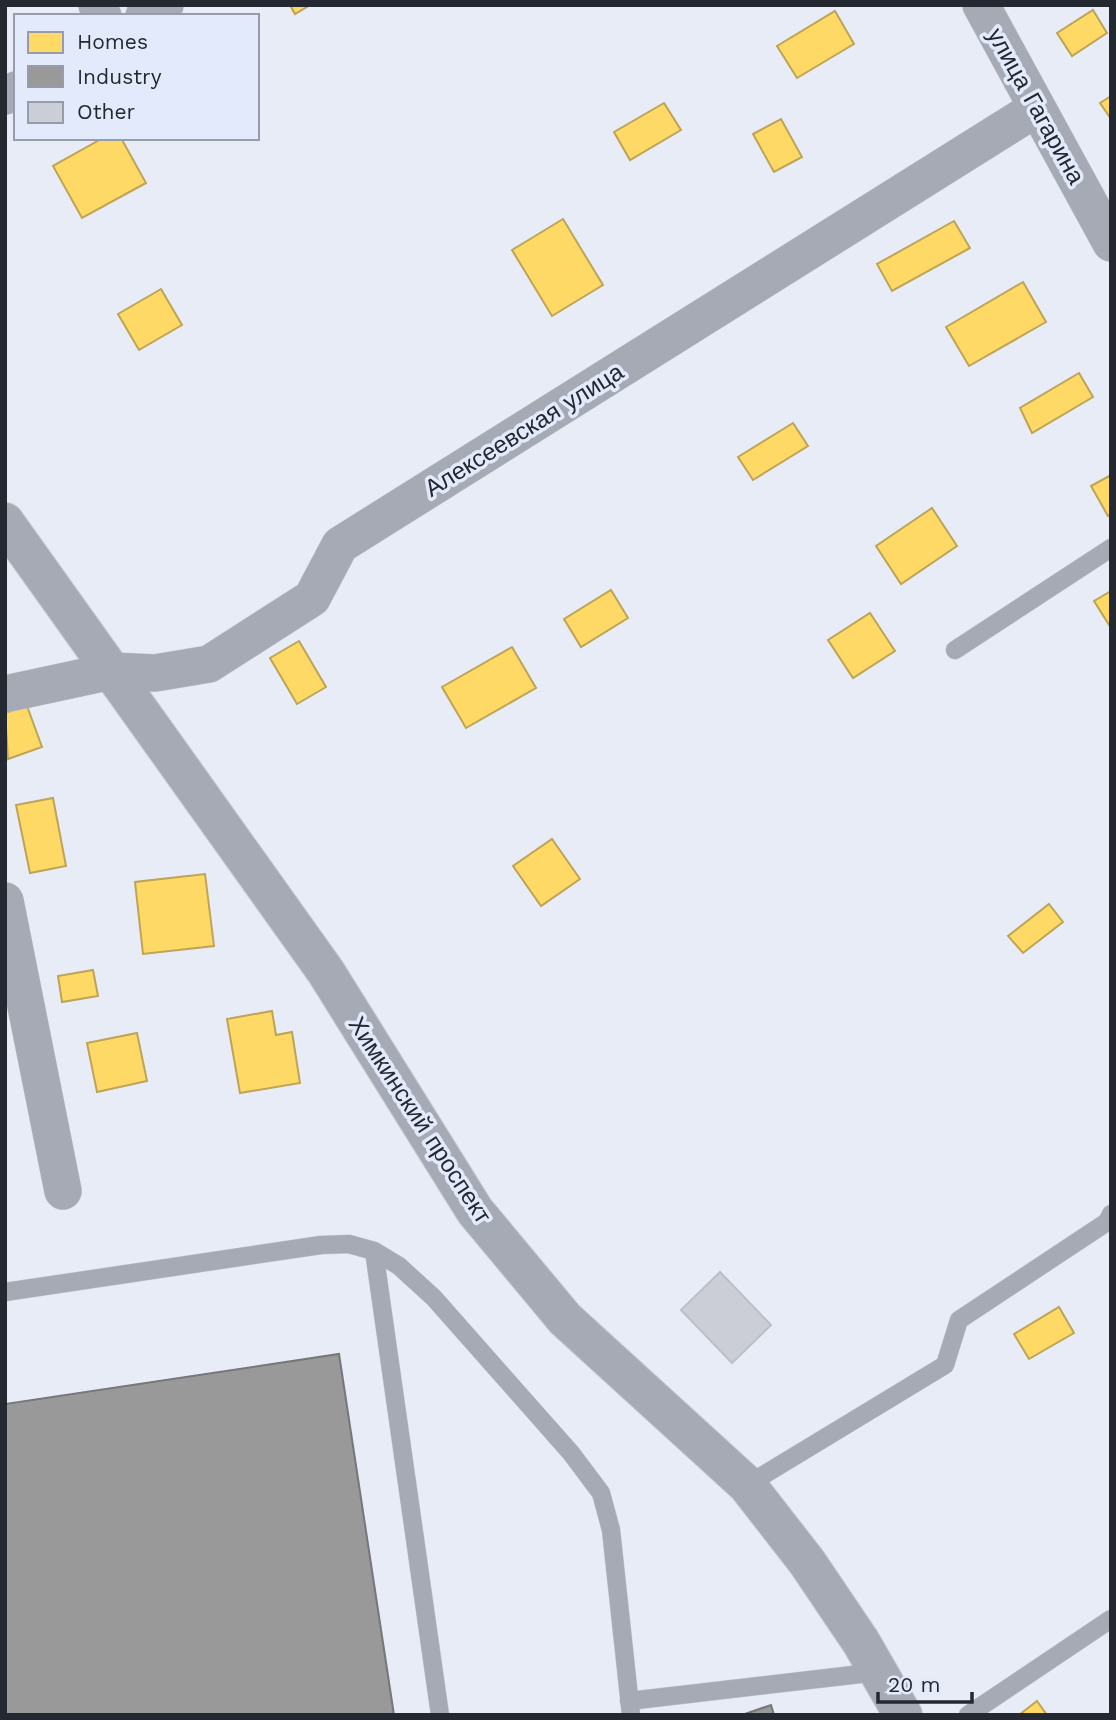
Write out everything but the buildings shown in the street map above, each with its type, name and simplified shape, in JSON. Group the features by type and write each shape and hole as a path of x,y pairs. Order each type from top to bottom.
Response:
{"street":[{"path":"148,14 165,5"},
{"name":"улица Гагарина","path":"981,5 1111,243"},
{"name":"Алексеевская улица","path":"5,694 112,671 155,673 209,664 312,598 340,545 1037,108"},
{"name":"Химкинский проспект","path":"5,522 326,972 475,1211 565,1319 747,1485 807,1562 903,1715"},
{"path":"5,901 63,1191"}],"lane":[{"path":"956,650 1111,548"},
{"path":"747,1485 946,1365 959,1320 1107,1223 1111,1214"},
{"path":"5,1292 321,1245 349,1244 374,1251 399,1266 434,1298 571,1453 601,1493 611,1530 630,1708 878,1672"},
{"path":"374,1251 440,1715"},
{"path":"968,1715 1111,1619"}]}
